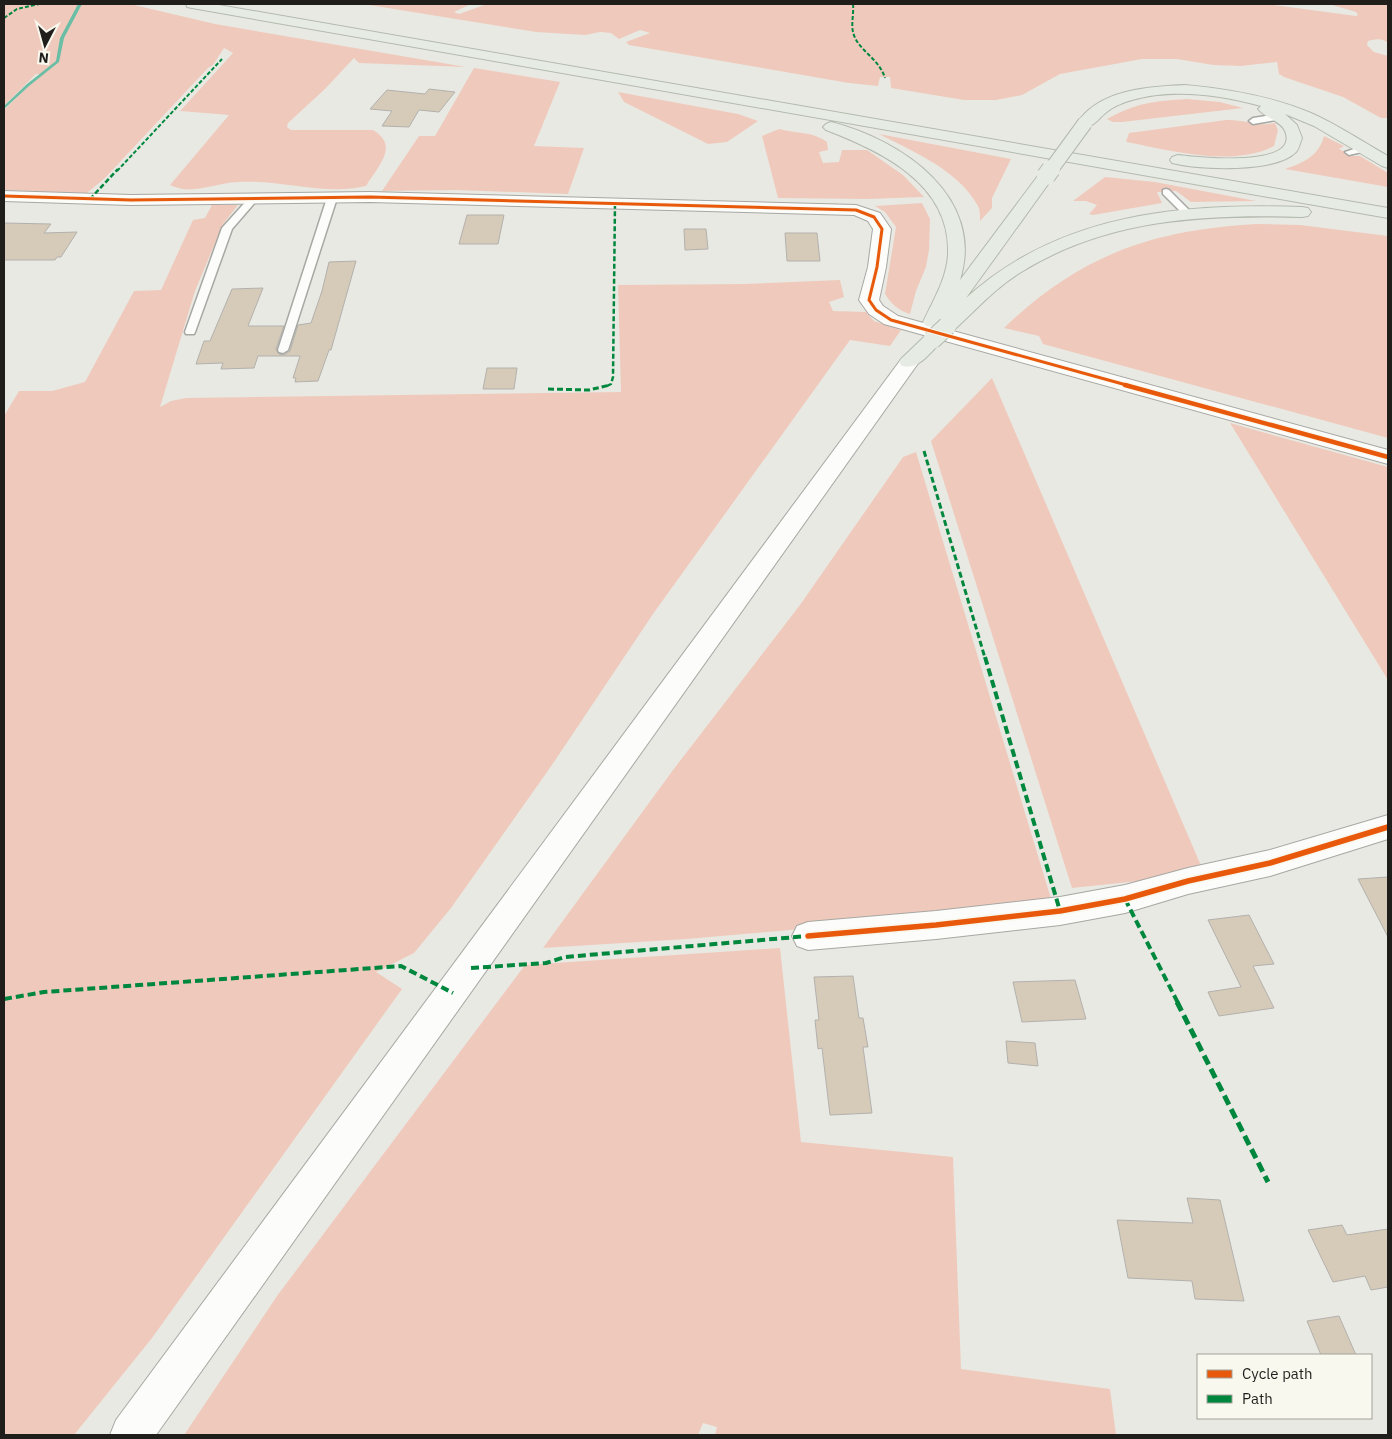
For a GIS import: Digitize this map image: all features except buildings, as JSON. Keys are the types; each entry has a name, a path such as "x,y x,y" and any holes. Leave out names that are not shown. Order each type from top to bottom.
{"highway":[{"path":"192,4 1388,213"},
{"path":"241,4 1388,201"},
{"path":"685,90 711,100 784,114 838,129 890,153 923,177 949,210 954,223 957,245 955,265 935,330"},
{"path":"909,362 935,330 1085,123 1106,105 1131,95 1171,90 1217,93 1264,102 1294,111 1356,150 1388,163"},
{"path":"1161,158 1230,164 1251,163 1286,152 1293,142 1293,132 1279,117 1251,102 1217,93"},
{"path":"1082,148 1132,152"},
{"path":"935,330 1024,262 1049,249 1085,235 1113,227 1142,220 1188,214 1283,211 1388,220"}],"street":[{"path":"4,196 115,200 477,198 856,210 874,218 882,229 870,300 876,310 891,320 1388,457"},
{"path":"131,1435 909,362"},
{"path":"808,936 936,925 1060,911 1116,901 1270,863 1388,826"}],"lane":[{"path":"1252,121 1279,117"},
{"path":"1166,192 1188,214"},
{"path":"283,350 332,198"},
{"path":"190,332 227,228 252,200"}],"shaded area":[{"path":"4,4 130,4 215,24 466,67 359,63 354,58 325,89 288,123 287,127 291,130 373,130 381,136 386,149 384,156 381,164 366,186 334,189 238,182 187,189 170,185 229,115 180,111 233,53 224,48 213,65 208,68 105,178 87,193 4,190 4,110 40,74 36,74 4,106"},
{"path":"363,4 471,4 454,12 459,14 487,4 1266,4 1356,16 1358,15 1356,12 1329,4 1388,4 1388,43 1376,39 1368,41 1367,45 1374,52 1388,56 1388,118 1381,118 1343,97 1284,77 1279,74 1277,62 1241,66 1213,65 1177,59 1142,59 1060,74 1022,95 996,100 964,100 891,88 890,77 880,77 878,86 849,83 629,45 626,42 650,33 640,30 619,39 611,33 600,32 585,35 536,32"},
{"path":"474,68 560,82 534,146 584,148 568,194 456,190 382,191 419,136 435,136"},
{"path":"618,92 738,114 758,121 727,142 708,144 624,102"},
{"path":"1187,99 1220,102 1243,108 1122,122 1113,122 1107,119 1136,106"},
{"path":"1226,120 1262,124 1275,123 1278,130 1274,146 1240,156 1220,157 1181,153 1126,142 1129,133"},
{"path":"779,129 810,134 827,142 828,150 819,152 823,163 839,162 842,150 867,150 903,175 924,197 867,199 778,198 762,136"},
{"path":"879,134 1011,159 992,198 992,208 980,221 978,206 959,182 934,163"},
{"path":"1324,136 1344,146 1339,149 1353,156 1360,156 1388,173 1388,187 1285,169 1298,164 1314,154 1322,143"},
{"path":"1105,177 1155,182 1256,201 1191,202 1176,191 1157,192 1162,203 1093,215 1089,214 1097,205 1086,201 1073,201"},
{"path":"922,203 930,219 929,250 926,267 916,291 910,314 896,307 885,294 896,227 885,212 875,206"},
{"path":"212,205 238,205 223,224 195,291 160,407 171,401 186,398 621,392 618,285 744,284 840,280 844,297 829,302 833,311 866,312 874,321 901,330 890,346 850,340 653,614 552,765 451,908 414,953 376,972 402,989 152,1338 74,1435 4,1435 4,416 19,391 52,391 85,382 134,291 161,290 193,220 205,218"},
{"path":"1256,224 1300,225 1388,236 1388,438 1043,344 1039,336 1004,328 1032,303 1061,282 1090,265 1120,251 1151,240 1183,233 1218,227"},
{"path":"992,378 1202,868 1139,881 1072,888 931,441"},
{"path":"1230,423 1388,467 1388,680"},
{"path":"916,452 1052,902 892,921 687,939 543,948 673,770 800,605 903,457"},
{"path":"780,948 801,1142 953,1157 961,1369 1110,1389 1116,1435 715,1435 717,1427 703,1423 698,1435 184,1435 277,1296 525,965"}],"waterway":[{"path":"4,108 28,85 58,61 62,38 80,4"}],"marked path":[{"path":"4,18 17,9 39,4"},
{"path":"853,4 853,32 855,38 875,58 883,70 885,78"},
{"path":"90,199 222,59"},
{"path":"548,389 589,390 611,384 613,377 615,203"},
{"path":"924,451 1060,911"},
{"path":"1125,899 1268,1182"},
{"path":"471,968 546,963 565,957 808,936"},
{"path":"4,999 44,992 401,966 453,993"}],"cycle path":[{"path":"4,196 131,200 370,197 856,210 874,217 882,229 877,267 869,300 876,310 891,320 1388,457"},
{"path":"808,936 936,925 1060,911 1125,899 1188,881 1270,863 1388,827"}]}
